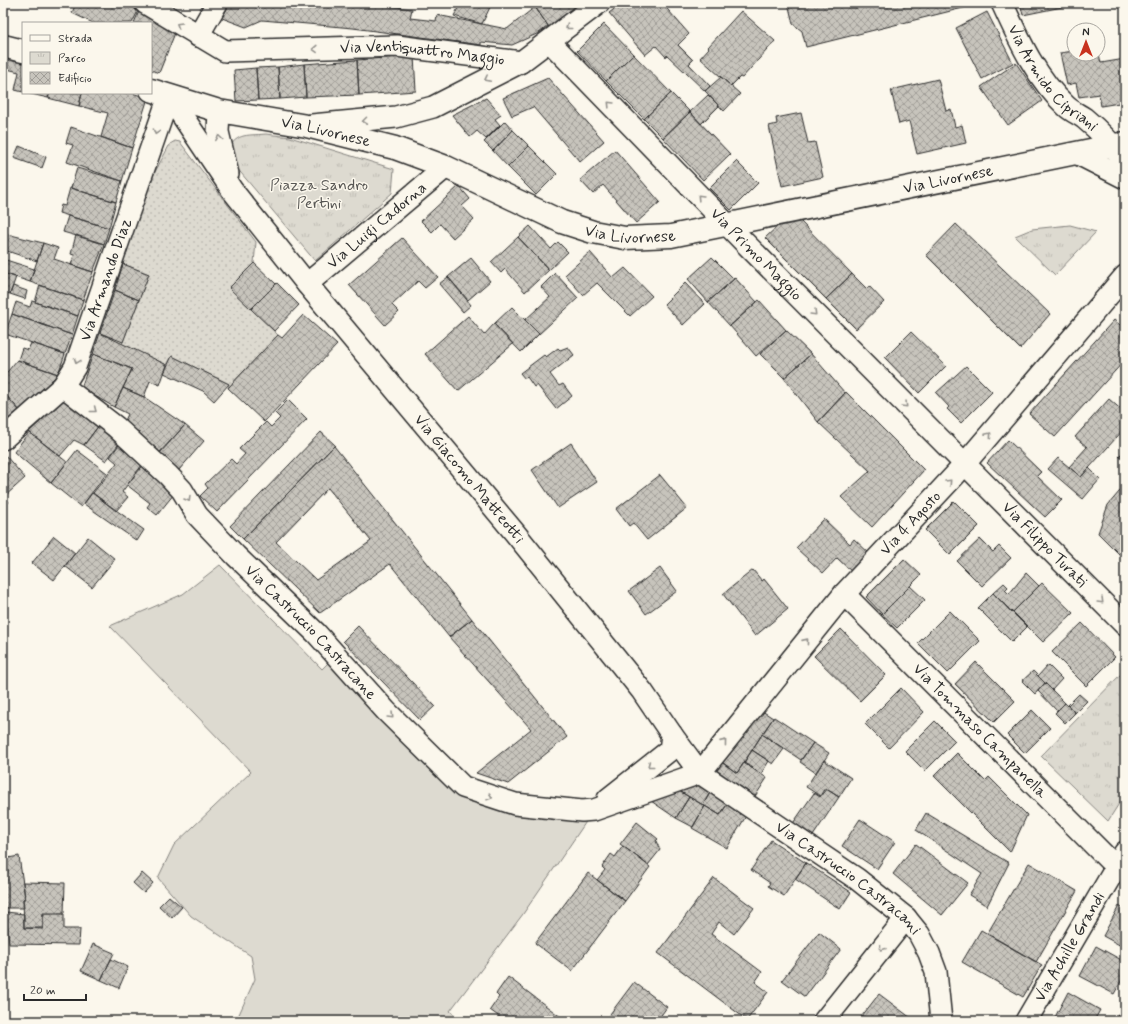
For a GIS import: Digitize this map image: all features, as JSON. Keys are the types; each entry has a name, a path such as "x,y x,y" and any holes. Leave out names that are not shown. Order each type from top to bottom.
{"main road":[{"path":"3,46 22,51"},
{"name":"Via Livornese","path":"160,93 219,111 308,126 395,148 446,167 562,222 593,232 625,238 664,236 727,225 1076,153 1121,150"}],"street":[{"path":"151,7 198,36 218,3"},
{"name":"Via Ventiquattro Maggio","path":"198,36 225,51 397,46 521,62 550,42 599,3"},
{"name":"Via Armido Cipriani","path":"1002,3 1027,56 1042,78 1066,106 1097,129 1121,150"},
{"name":"Via Primo Maggio","path":"550,42 727,225 964,465"},
{"path":"308,126 396,117 433,107 521,62"},
{"name":"Via Giacomo Matteotti","path":"160,93 232,190 307,284 515,533 642,691 672,736 700,772"},
{"name":"Via Armando Diaz","path":"3,439 63,386 75,367 160,93"},
{"name":"Via Giacomo Matteotti","path":"219,111 218,132 232,190"},
{"path":"1076,153 1125,178"},
{"name":"Via Luigi Cadorna","path":"307,284 446,167"},
{"name":"Via 4 Agosto","path":"700,772 844,594 964,465 1125,276"},
{"name":"Via Castruccio Castracane","path":"63,386 116,427 168,475 182,490 197,515 236,556 316,633 386,710 463,787 515,804 582,811 594,810 700,772"},
{"name":"Via Filippo Turati","path":"964,465 1125,625"},
{"name":"Via Tommaso Campanella","path":"844,594 1121,859"},
{"path":"594,810 670,750 672,736"},
{"name":"Via Castruccio Castracani","path":"700,772 857,880 906,918 919,934 929,953 933,966 941,1021"},
{"name":"Via Achille Grandi","path":"1026,1021 1121,859"},
{"path":"824,1021 906,918"}],"green space":[{"name":"Piazza Sandro Pertini","path":"266,134 290,137 394,169 392,193 315,261 225,154 233,142 242,136"},
{"path":"175,141 180,142 256,242 254,263 230,288 278,335 228,388 229,384 172,356 167,365 122,344 149,274 123,264 141,198 170,144"},
{"path":"1070,225 1096,232 1055,275 1015,236 1032,229"},
{"path":"220,565 322,669 336,655 463,787 594,810 523,914 450,1011 462,1021 236,1021 255,979 251,956 191,916 158,878 174,845 251,772 110,626 183,594"},
{"path":"1125,670 1125,794 1108,821 1041,756"}],"building":[{"path":"76,3 135,3 140,7 132,22 91,22 72,13"},
{"path":"230,3 388,3 388,6 412,9 410,18 436,21 437,15 507,29 535,7 548,26 539,33 512,45 481,42 481,45 353,28 262,20 246,27 222,18"},
{"path":"449,3 492,3 482,24 454,16 458,8"},
{"path":"540,3 582,3 549,27 535,7"},
{"path":"622,3 662,3 689,34 678,45 693,60 689,64 710,86 705,91 667,55 666,57 656,46 645,55 609,13"},
{"path":"803,3 983,3 806,47 802,31 793,24 789,7"},
{"path":"1020,3 1062,3 1062,7 1023,15"},
{"path":"140,9 175,33 159,73 152,70 152,22 134,22"},
{"path":"741,11 775,41 742,78 740,77 731,86 700,58 709,48 708,47"},
{"path":"987,12 1013,63 982,79 956,28"},
{"path":"604,24 633,54 606,81 577,51"},
{"path":"1066,52 1066,62 1101,63 1125,59 1125,102 1101,106 1099,94 1079,97 1076,83 1067,85 1060,53"},
{"path":"633,54 671,93 644,119 606,81"},
{"path":"414,56 416,91 359,95 357,60"},
{"path":"3,57 22,62 22,92 15,90 19,72 3,68"},
{"path":"357,60 359,95 306,97 304,64"},
{"path":"1016,63 1042,101 1008,125 981,87"},
{"path":"304,64 306,97 280,99 278,67"},
{"path":"278,67 280,99 258,100 256,68"},
{"path":"256,68 258,100 236,101 234,70"},
{"path":"721,77 740,94 724,111 705,91"},
{"path":"548,78 604,141 580,162 533,107 512,116 503,98"},
{"path":"938,79 946,111 951,109 955,127 962,125 966,143 917,154 909,121 899,124 891,90"},
{"path":"671,93 690,112 663,138 644,119"},
{"path":"31,94 50,94 48,98"},
{"path":"50,94 82,94 79,106 48,98"},
{"path":"82,94 135,94 148,98 132,148 101,137 108,113 79,106"},
{"path":"708,95 719,106 701,124 690,112"},
{"path":"486,98 501,115 495,119 500,125 486,139 477,131 470,137 452,115"},
{"path":"690,112 730,154 703,180 663,138"},
{"path":"801,113 808,143 815,142 823,177 782,186 769,126 777,124 776,118"},
{"path":"505,121 513,130 493,151 484,142"},
{"path":"71,127 132,148 122,181 67,162 73,145 66,143"},
{"path":"513,130 529,146 508,167 493,151"},
{"path":"19,146 46,157 42,168 14,158"},
{"path":"529,146 557,174 536,195 508,167"},
{"path":"615,150 660,202 636,223 603,185 593,194 580,180"},
{"path":"736,161 758,183 731,210 709,188"},
{"path":"77,168 122,181 116,202 71,188"},
{"path":"459,186 470,199 462,206 474,219 453,238 440,224 432,232 421,221"},
{"path":"70,188 116,202 109,228 59,213 61,205 65,206"},
{"path":"68,216 109,228 104,244 63,232"},
{"path":"799,220 852,274 826,299 765,238 780,224"},
{"path":"956,224 1050,314 1020,349 926,255"},
{"path":"530,226 551,249 558,242 568,252 549,270 518,237"},
{"path":"3,233 7,234 4,250 3,249"},
{"path":"7,234 43,243 37,261 4,250"},
{"path":"76,235 104,244 93,272 71,265 74,255 71,254"},
{"path":"518,237 549,270 525,292 505,269 501,273 491,262"},
{"path":"402,238 438,277 425,288 418,281 392,305 399,312 385,325 349,285"},
{"path":"43,243 58,248 54,259 93,272 83,300 30,282"},
{"path":"590,252 613,278 625,268 652,296 630,316 597,283 583,295 565,275"},
{"path":"712,257 734,279 708,302 688,279"},
{"path":"471,258 490,281 468,300 448,277"},
{"path":"3,259 34,269 30,282 3,273"},
{"path":"254,263 276,284 251,309 229,288"},
{"path":"123,264 149,274 139,300 115,290"},
{"path":"3,273 16,277 10,294 3,292"},
{"path":"555,273 578,298 539,334 525,320 550,297 541,287"},
{"path":"852,274 867,289 869,286 884,302 856,329 826,299"},
{"path":"448,277 471,305 463,312 439,284"},
{"path":"735,278 757,302 730,326 708,302"},
{"path":"277,283 299,305 274,331 251,309"},
{"path":"685,283 705,304 683,325 664,304"},
{"path":"40,285 83,300 78,316 35,302"},
{"path":"13,286 27,291 25,299 10,294"},
{"path":"115,290 139,300 123,342 100,333"},
{"path":"759,300 786,330 756,356 730,326"},
{"path":"32,301 78,316 72,335 12,314 16,302 30,307"},
{"path":"512,307 539,334 521,352 494,324"},
{"path":"12,314 72,335 65,354 5,334"},
{"path":"303,315 337,345 264,422 228,388 278,335 282,338"},
{"path":"468,316 484,335 494,324 513,344 458,391 425,354"},
{"path":"1114,320 1125,329 1125,360 1055,437 1029,414"},
{"path":"786,330 811,354 784,378 760,354"},
{"path":"911,332 946,366 919,393 885,358"},
{"path":"100,333 167,365 160,385 150,381 144,397 123,388 132,369 93,354"},
{"path":"31,343 65,354 58,374 18,360 22,348 28,350"},
{"path":"568,347 574,355 550,374 559,386 563,384 572,396 556,409 537,385 534,387 527,377 525,379 520,373 544,355 546,357 558,348 560,350"},
{"path":"93,354 132,369 114,407 81,388"},
{"path":"811,354 845,393 818,422 784,378"},
{"path":"172,356 229,384 214,401 203,391 164,373"},
{"path":"17,360 58,374 21,412 3,392 3,377"},
{"path":"966,366 992,392 961,423 947,409 949,407 936,393"},
{"path":"123,388 144,397 185,425 160,452 125,422 123,425 128,414 114,407"},
{"path":"3,392 21,412 8,422 3,416"},
{"path":"846,392 924,470 872,527 841,497 870,471 818,422"},
{"path":"64,399 100,424 84,445 74,440 60,456 29,432"},
{"path":"1109,399 1125,413 1125,428 1081,477 1069,467 1087,447 1075,437"},
{"path":"288,400 307,419 217,512 200,496 208,488 205,484 231,459 236,464 245,454 239,449 266,422 271,427 280,418 275,413"},
{"path":"99,425 121,441 106,461 84,445"},
{"path":"185,425 204,441 179,470 160,453"},
{"path":"29,432 67,462 51,483 14,452"},
{"path":"321,432 335,445 243,539 230,526"},
{"path":"1008,440 1041,472 1037,476 1062,500 1045,517 987,463"},
{"path":"121,442 142,465 122,492 128,497 116,511 93,493 117,463 110,457"},
{"path":"571,443 597,482 558,508 532,470"},
{"path":"334,446 472,619 449,637 390,564 320,613 243,539","holes":["328,488 371,541 316,580 276,542"]},
{"path":"77,450 107,473 81,507 51,483"},
{"path":"1125,450 1125,461 1119,456"},
{"path":"5,455 25,478 4,497 9,502 3,507 3,457"},
{"path":"1058,458 1081,477 1089,468 1100,479 1083,499 1048,469"},
{"path":"145,463 174,494 157,515 147,507 150,503 127,485"},
{"path":"660,475 687,508 647,540 633,523 629,526 616,509"},
{"path":"1125,485 1125,560 1098,533 1108,505"},
{"path":"92,493 144,530 137,541 84,504"},
{"path":"954,501 979,526 950,555 925,530"},
{"path":"824,519 850,544 854,539 870,554 853,573 837,558 823,573 796,548"},
{"path":"54,536 75,553 54,580 32,563"},
{"path":"88,537 115,559 92,587 65,566"},
{"path":"980,539 993,552 999,546 1011,558 982,586 957,561"},
{"path":"904,559 921,575 882,614 866,597"},
{"path":"660,568 677,591 646,614 629,591"},
{"path":"753,570 762,581 764,579 788,609 755,636 723,594"},
{"path":"1026,573 1039,586 1012,613 993,593 1004,583 1008,587 1005,590 1009,594"},
{"path":"1042,583 1073,613 1043,642 1013,612"},
{"path":"910,586 925,600 897,628 882,614"},
{"path":"993,593 1027,627 1012,642 978,608"},
{"path":"950,611 980,641 948,673 918,643"},
{"path":"472,619 567,737 508,784 476,773 531,729 449,637"},
{"path":"1082,623 1115,657 1086,686 1052,652"},
{"path":"358,626 435,706 420,720 343,641"},
{"path":"841,629 886,675 860,701 814,656"},
{"path":"976,662 1015,701 994,722 955,684"},
{"path":"1048,665 1062,679 1052,690 1038,676"},
{"path":"1033,671 1045,683 1035,694 1022,681"},
{"path":"1045,683 1065,703 1057,711 1038,691"},
{"path":"901,688 924,712 889,748 865,724"},
{"path":"1079,694 1087,701 1075,713 1068,705"},
{"path":"1065,703 1075,713 1065,723 1055,713"},
{"path":"759,709 773,718 737,773 719,760"},
{"path":"1032,710 1050,728 1025,753 1007,735"},
{"path":"774,717 813,743 801,760 762,734"},
{"path":"935,721 955,741 925,771 905,751"},
{"path":"762,734 784,749 773,764 752,750"},
{"path":"813,743 829,753 816,773 800,762"},
{"path":"752,750 769,761 761,774 744,763"},
{"path":"957,753 985,781 989,777 1027,815 1010,852 934,776"},
{"path":"717,759 737,773 744,763 767,778 752,801 709,772"},
{"path":"824,760 851,778 839,797 825,788 820,796 806,787"},
{"path":"699,782 712,789 703,805 676,789"},
{"path":"676,789 689,797 676,818 648,799"},
{"path":"712,789 730,800 720,815 703,805"},
{"path":"826,789 839,797 809,842 789,829 814,793 820,797"},
{"path":"689,797 705,806 693,827 676,818"},
{"path":"730,800 749,811 727,848 692,828 705,806 720,815"},
{"path":"926,813 1009,863 987,906 969,895 982,874 916,830"},
{"path":"860,819 895,842 877,869 842,846"},
{"path":"637,822 658,839 656,841 660,850 648,865 620,844"},
{"path":"771,840 806,863 784,896 768,886 770,883 751,870"},
{"path":"916,844 968,883 942,915 893,874"},
{"path":"623,846 650,867 625,901 597,880 605,870 602,867 611,854 615,857"},
{"path":"19,856 25,898 23,899 24,908 5,908 3,898 3,859"},
{"path":"806,863 851,892 840,909 795,879"},
{"path":"1029,863 1077,891 1036,962 987,934"},
{"path":"142,873 153,883 144,893 133,883"},
{"path":"588,873 625,901 572,971 535,943"},
{"path":"714,878 754,908 734,934 719,922 711,934 762,972 755,982 768,992 747,1020 658,953"},
{"path":"23,882 65,883 64,913 43,913 43,928 24,928 23,899 25,899"},
{"path":"169,896 182,907 172,918 159,906"},
{"path":"1119,906 1125,910 1125,948 1103,936"},
{"path":"6,912 24,914 24,928 43,929 43,914 64,914 64,929 80,929 79,945 9,944"},
{"path":"981,930 1042,965 1023,997 962,962"},
{"path":"819,932 841,949 805,997 782,980"},
{"path":"93,944 114,953 101,980 81,971"},
{"path":"1096,946 1125,962 1125,974 1114,994 1080,976"},
{"path":"111,959 128,967 119,988 101,980"},
{"path":"508,977 562,1018 560,1021 505,1021 490,1010 499,997 496,994"},
{"path":"634,982 667,1007 657,1021 611,1021 607,1018"},
{"path":"1068,992 1100,1010 1094,1021 1053,1021"},
{"path":"879,994 915,1021 858,1021"},
{"path":"1119,1013 1125,1016 1125,1021 1115,1021"}]}
